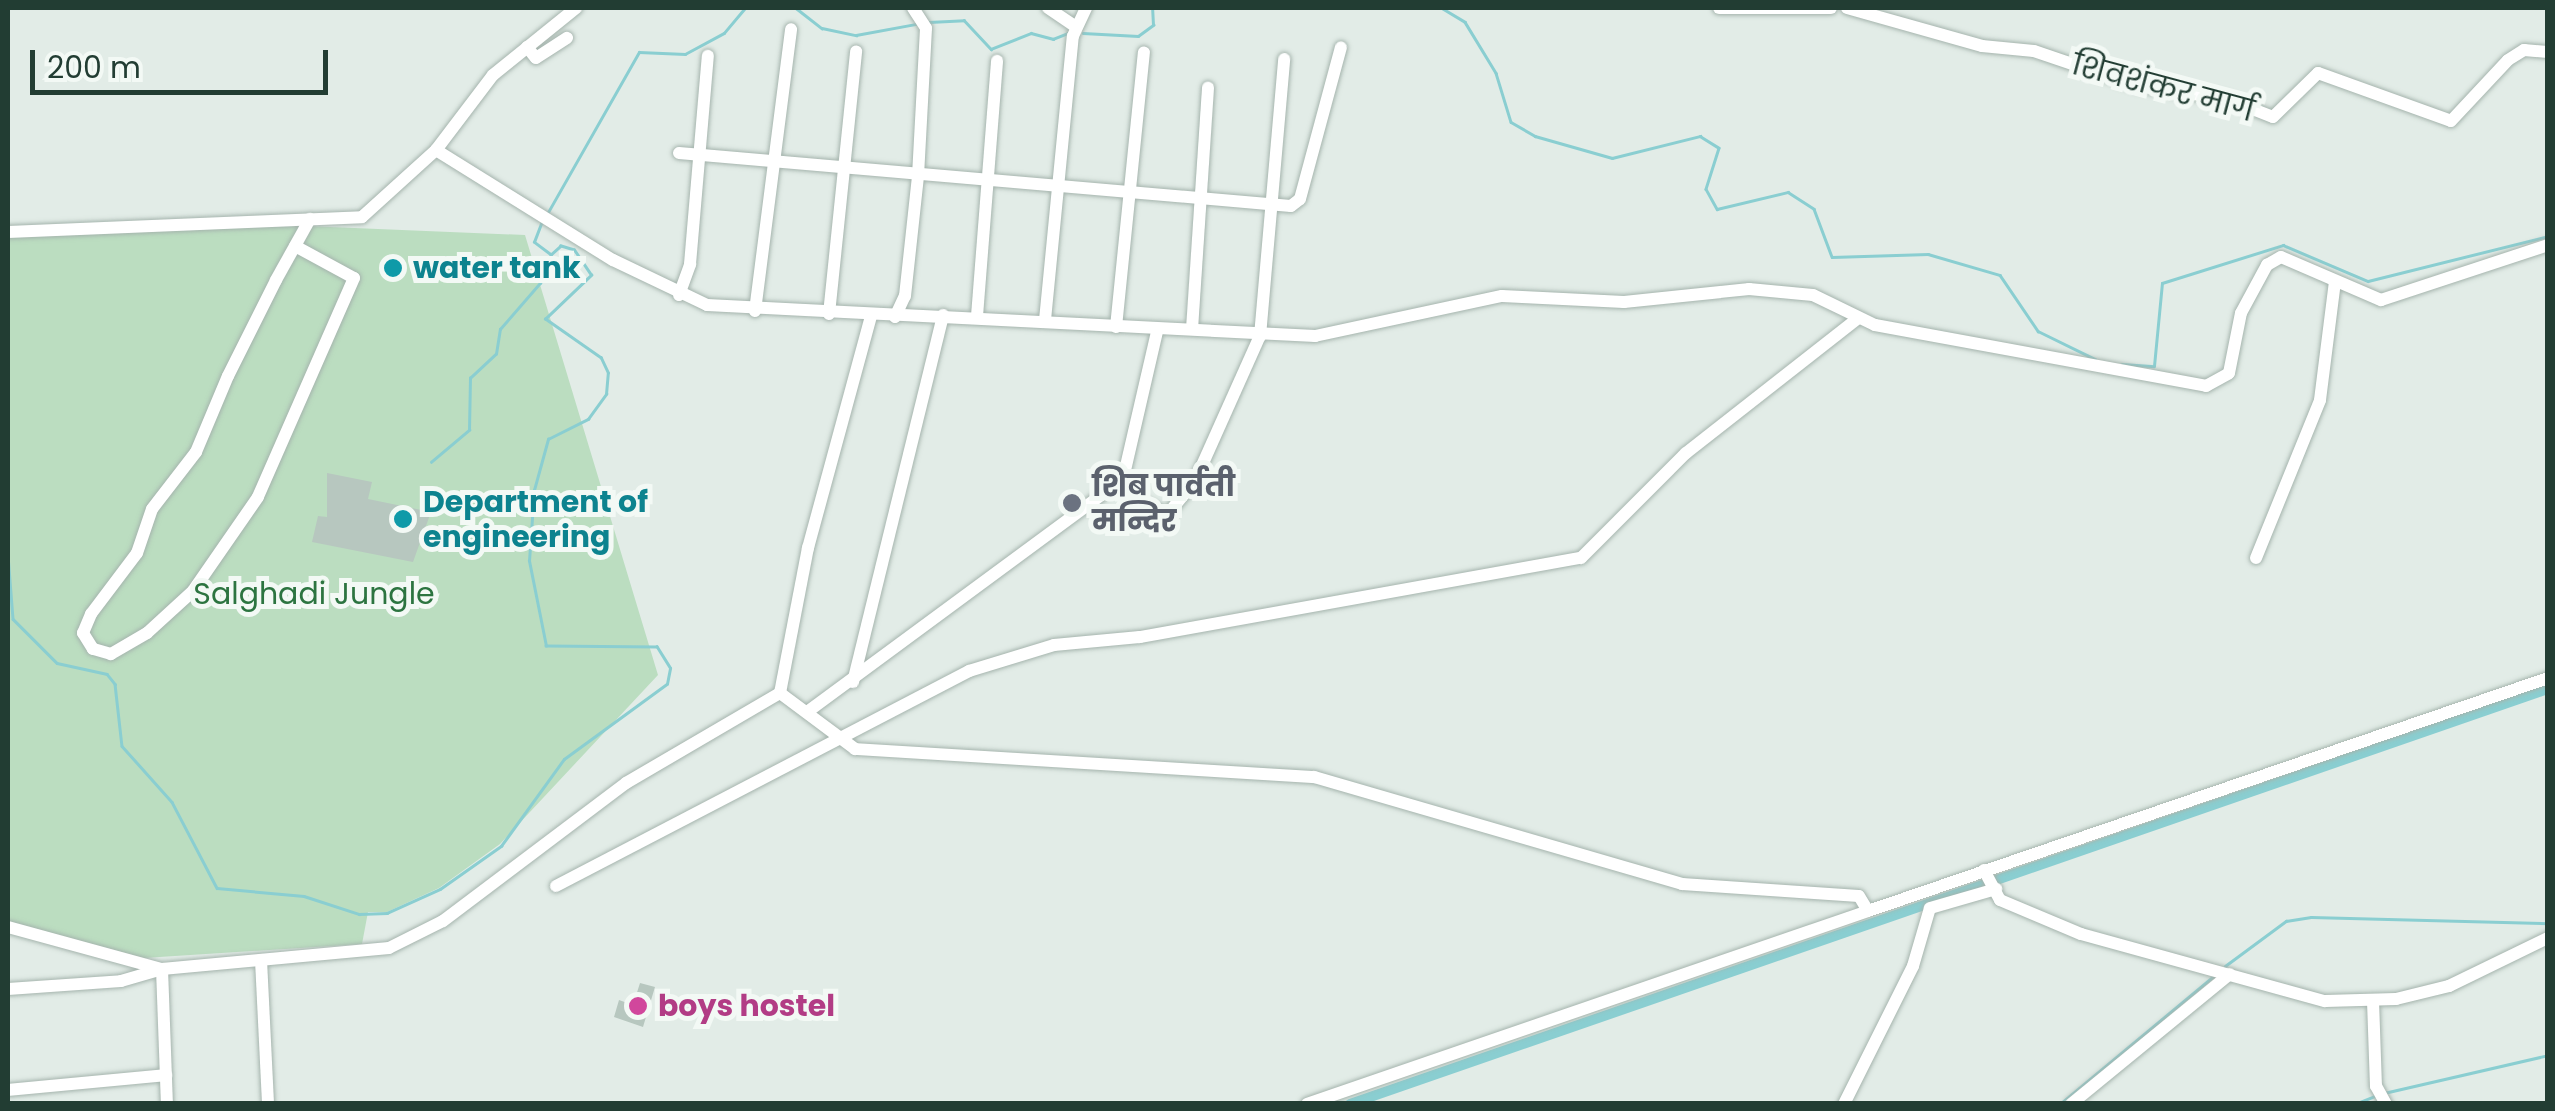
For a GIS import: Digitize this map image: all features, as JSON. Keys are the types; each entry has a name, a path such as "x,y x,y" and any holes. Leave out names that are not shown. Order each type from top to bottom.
{"street":[{"path":"8,232 362,217 436,150 493,75 576,8"},
{"path":"1048,8 1074,31"},
{"path":"1045,320 1074,31 1086,8"},
{"path":"1719,8 1831,8"},
{"name":"शिवशंकर मार्ग","path":"1847,8 1982,46 2034,52 2134,85 2226,99 2272,118 2318,73 2450,121 2508,60 2524,50 2548,52"},
{"path":"895,317 905,296 918,176 921,17"},
{"path":"755,311 791,30"},
{"path":"527,47 536,58 567,38"},
{"path":"679,153 774,167 1202,195 1274,205 1300,199 1340,47"},
{"path":"828,314 856,51"},
{"path":"1116,326 1144,52"},
{"path":"679,295 688,276 702,158 708,56"},
{"path":"1113,486 1167,515 1194,481 1260,336 1284,59"},
{"path":"978,316 997,61"},
{"path":"1192,328 1208,88"},
{"path":"436,150 679,295 755,311 978,316 1157,332 1192,328 1260,336 1315,336 1502,296 1624,302 1749,289 1813,295 1858,318 2154,382 2206,386 2229,372 2241,313 2266,266 2281,257 2380,300 2548,245"},
{"path":"295,246 354,278 258,497 182,602 112,654 93,649 83,633 91,614 205,435 295,246 310,219"},
{"path":"2256,558 2320,400 2335,282"},
{"path":"8,990 121,982 162,970 390,948 443,921 626,784 780,693 808,548 871,316"},
{"path":"854,682 943,316"},
{"path":"556,886 968,671 1054,645 1140,637 1581,558 1686,453 1858,318"},
{"path":"807,712 854,682 1122,479 1157,332"},
{"path":"1844,1104 1913,966 1930,908 1990,880 2548,678"},
{"path":"780,693 838,741 855,749 1314,777 1682,884 1859,896 1868,911"},
{"path":"1307,1104 1868,911 1990,880"},
{"path":"1990,880 2000,900 2082,934 2326,1001 2372,1001 2476,977 2548,938"},
{"path":"8,927 162,970"},
{"path":"261,960 268,1104"},
{"path":"162,970 167,1104"},
{"path":"2071,1104 2222,972"},
{"path":"2372,1001 2382,1096"},
{"path":"8,1090 166,1074"}],"green space":[{"name":"Salghadi Jungle","path":"306,226 525,235 658,675 500,844 439,888 387,912 368,912 362,944 144,958 8,922 8,232"}],"building":[{"name":"Department of engineering","path":"327,473 372,482 368,499 431,512 413,562 312,542 318,516 327,517"},
{"name":"boys hostel","path":"640,983 655,987 643,1027 614,1017 619,1000 633,1005"}],"waterway":[{"path":"547,214 639,52 685,54 724,33 745,8"},
{"path":"796,8 822,28 856,35 916,24"},
{"path":"1083,33 1138,36 1153,25 1152,8"},
{"path":"1442,8 1465,22 1496,73 1511,122 1535,136 1612,158 1700,136 1719,148 1706,189 1717,209 1788,192 1814,209 1832,257 1928,254 2000,275 2038,331 2095,359"},
{"path":"929,22 964,20 991,49 1031,33 1053,39 1070,32"},
{"path":"8,555 13,619 57,663 107,674 115,684 122,746 172,802 217,888 304,896 359,914 387,913 440,889 501,846 564,759 667,684 670,668 657,647 546,646 529,561 534,490 548,439 588,419 606,394 608,373 601,358 545,319 591,275 574,250 561,246 551,255 534,242 542,221"},
{"path":"2122,364 2154,366 2162,283 2283,245 2368,281 2548,236"},
{"path":"431,462 469,430 470,378 496,354 500,329 540,283 550,257"},
{"path":"1350,1104 2548,689"},
{"path":"2225,966 2286,921 2311,917 2548,923"},
{"path":"2060,1104 2215,975"},
{"path":"2384,1093 2548,1055"},
{"path":"2355,1104 2377,1095"}],"place":[{"name":"water tank","path":"393,268"},
{"name":"शिब पार्वती मन्दिर","path":"1072,503"},
{"name":"Department of engineering","path":"403,519"},
{"name":"boys hostel","path":"638,1006"}]}
